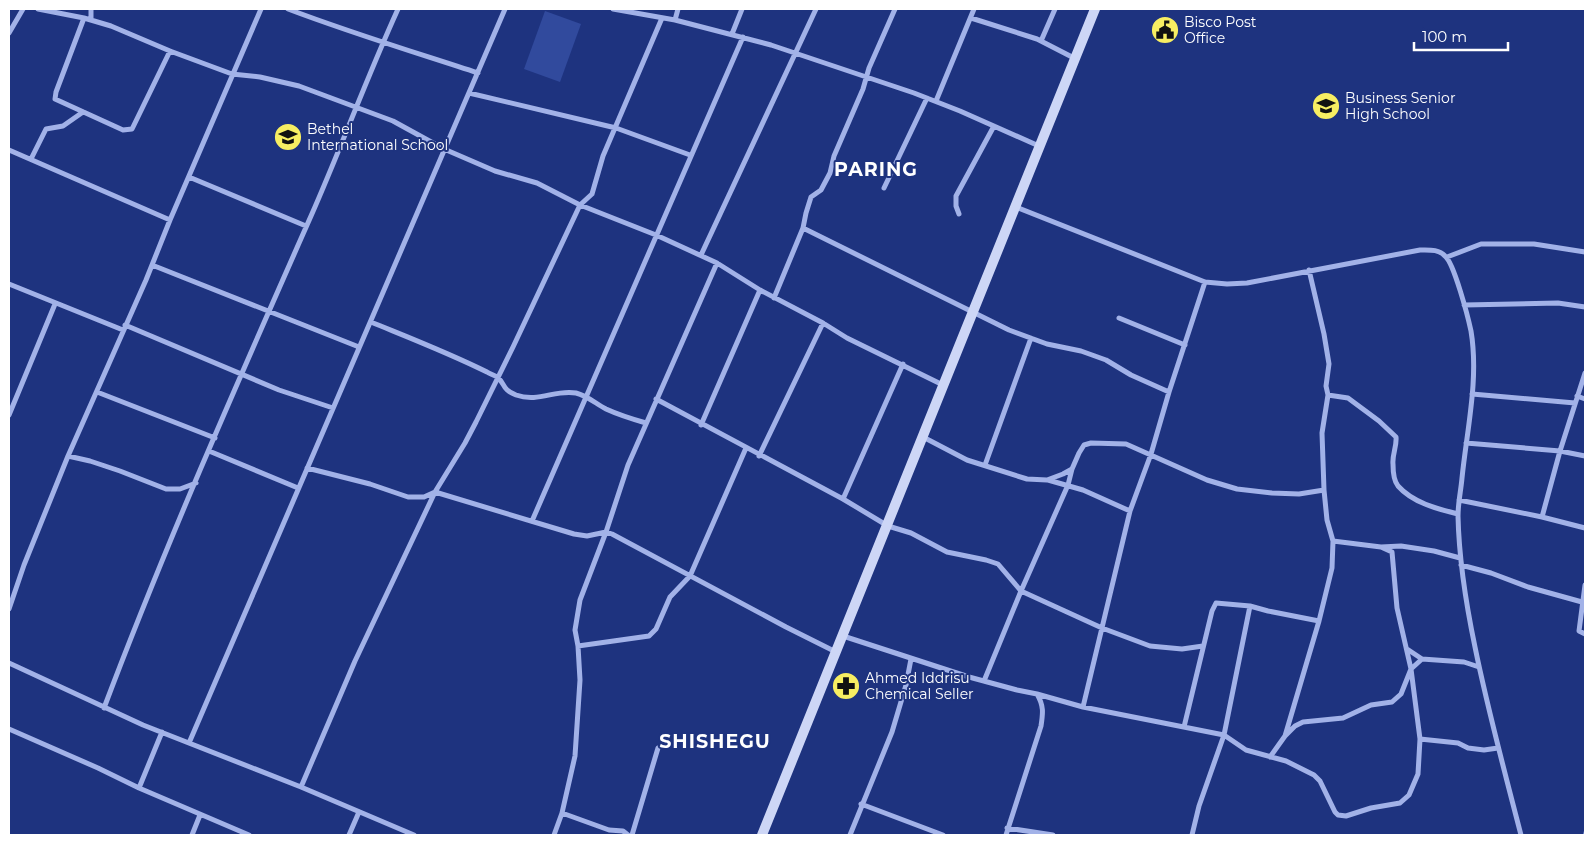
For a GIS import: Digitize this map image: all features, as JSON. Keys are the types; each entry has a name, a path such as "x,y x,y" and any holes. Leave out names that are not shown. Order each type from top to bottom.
{"main road":[{"path":"762,835 1095,9"}],"street":[{"path":"9,33 23,9"},
{"path":"38,9 91,20 119,29 170,51 232,74 260,77 296,86 393,121 444,149 495,171 537,183 580,204 656,234 717,262 760,290 823,323 847,338 943,385"},
{"path":"91,9 91,20"},
{"path":"9,609 24,565 68,456 261,9"},
{"path":"288,9 361,36 478,73"},
{"path":"104,708 142,608 398,9"},
{"path":"189,743 505,9"},
{"path":"614,9 675,20 732,34 796,54 936,101 1039,146"},
{"path":"675,20 678,9"},
{"path":"732,34 742,9"},
{"path":"701,255 816,9"},
{"path":"774,298 803,228 811,197 822,190 830,173 834,156 895,9"},
{"path":"936,101 974,9"},
{"path":"1041,40 1055,9"},
{"path":"84,18 55,95 57,101 123,130 132,129 170,51"},
{"path":"301,787 355,661 435,492 465,443 498,378 580,204 592,194 603,156 662,18"},
{"path":"971,18 1041,40 1074,58"},
{"path":"532,521 743,37"},
{"path":"469,93 616,128 690,155"},
{"path":"884,188 927,98"},
{"path":"31,160 46,129 63,126 83,112"},
{"path":"959,214 956,206 956,196 994,126"},
{"path":"9,150 170,220"},
{"path":"190,177 306,226"},
{"path":"1016,206 1205,282 1247,283 1420,250 1436,251 1447,257 1454,273 1470,328 1474,365 1458,514 1460,558 1479,667 1521,835"},
{"path":"803,228 972,312 1047,344 1081,351 1106,360 1131,375 1169,392"},
{"path":"1447,257 1481,244 1534,244 1585,252"},
{"path":"554,835 562,813 575,756 580,680 575,630 580,600 606,532 628,465 717,262"},
{"path":"152,265 359,347"},
{"path":"1285,736 1319,621 1332,568 1333,541 1327,520 1322,433 1328,395 1326,386 1328,351 1309,270"},
{"path":"1083,707 1130,511 1151,454 1205,282"},
{"path":"9,284 279,390 333,408"},
{"path":"701,424 760,290"},
{"path":"1464,305 1558,303 1585,307"},
{"path":"9,415 56,304"},
{"path":"1119,318 1185,345"},
{"path":"371,322 470,364 498,378 504,390 528,398 542,398 564,392 586,396 604,408 646,423"},
{"path":"759,456 823,323"},
{"path":"985,465 1031,338"},
{"path":"842,499 903,364"},
{"path":"1542,516 1585,373"},
{"path":"96,392 215,438"},
{"path":"1472,394 1575,403"},
{"path":"1328,395 1348,398 1379,421 1396,437 1392,461 1397,485 1426,504 1458,514"},
{"path":"1577,396 1585,399"},
{"path":"656,400 842,499 888,526 911,533 948,552 998,564 1021,591 1102,628 1150,646 1182,648 1203,646"},
{"path":"923,437 967,460 1028,479 1047,480 1083,490 1130,511"},
{"path":"984,681 1021,591 1068,486 1078,453 1084,445 1091,443 1126,444 1207,480 1237,489 1299,494 1324,490"},
{"path":"1466,443 1560,451 1585,456"},
{"path":"578,646 649,636 656,629 670,597 690,576 746,448"},
{"path":"209,451 298,488"},
{"path":"68,456 120,471 166,489 180,489 196,483"},
{"path":"307,468 370,484 408,497 424,496 435,492 574,534 586,536 606,532 643,549 690,576 836,652"},
{"path":"1047,480 1072,469"},
{"path":"1460,500 1542,516 1585,528"},
{"path":"1333,541 1381,547 1401,546 1434,551 1460,558"},
{"path":"1392,552 1401,546"},
{"path":"1381,547 1392,552"},
{"path":"843,636 911,659 1017,690 1083,707 1224,735 1246,750 1286,761 1314,775 1320,781 1335,812 1338,815 1346,816 1371,808 1400,803 1412,789 1420,764 1420,739 1411,670 1397,608 1392,552"},
{"path":"1461,565 1582,602"},
{"path":"1585,585 1579,631 1585,634"},
{"path":"1184,727 1212,611 1216,603 1250,606 1319,621"},
{"path":"1192,835 1199,806 1224,735 1250,606"},
{"path":"1407,649 1422,659 1458,661 1479,667"},
{"path":"850,835 861,804 892,732 906,686 911,659"},
{"path":"1270,757 1285,736 1295,726 1303,722 1338,719 1350,716 1371,705 1392,702 1401,694 1411,670 1422,659"},
{"path":"9,663 104,708 301,787 414,835"},
{"path":"1006,835 1043,713 1043,704 1037,694"},
{"path":"9,729 200,815 249,835"},
{"path":"139,788 162,732"},
{"path":"1420,739 1451,742 1468,748 1484,750 1498,748"},
{"path":"562,813 608,830 623,831 630,835 658,748"},
{"path":"861,804 944,835"},
{"path":"349,835 359,812"},
{"path":"192,835 200,815"},
{"path":"1008,828 1052,835"}],"shaded area":[{"path":"545,11 581,24 560,82 524,69"}],"waterway":[{"path":"1584,835 1585,831"}],"place":[{"name":"Bisco Post Office","path":"1165,30"},
{"name":"Business Senior High School","path":"1326,106"},
{"name":"Bethel International School","path":"288,137"},
{"name":"Ahmed Iddrisu Chemical Seller","path":"846,686"}],"district":[{"name":"PARING","path":"876,169"},
{"name":"SHISHEGU","path":"715,741"}]}
